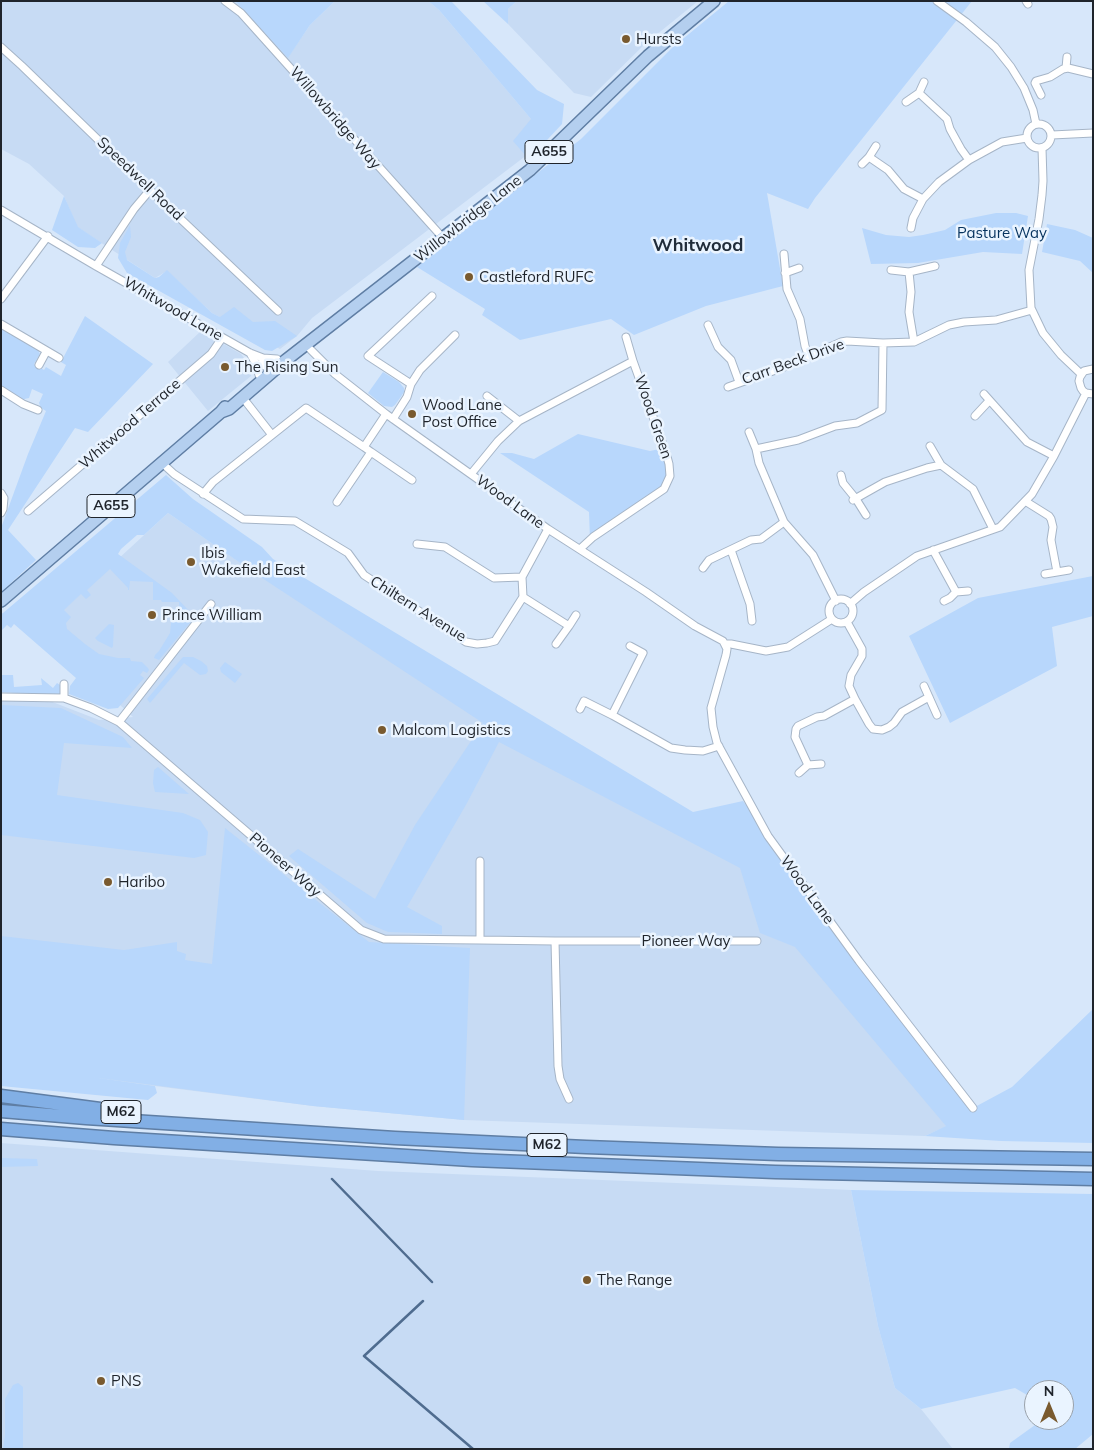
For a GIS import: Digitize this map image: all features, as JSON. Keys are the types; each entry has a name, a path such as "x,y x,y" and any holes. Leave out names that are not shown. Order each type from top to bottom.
{"highway":[{"name":"M62","path":"1,1096 240,1128"},
{"name":"M62","path":"1,1111 395,1138 768,1154 1093,1159"},
{"name":"M62","path":"1,1129 372,1155 572,1165 775,1172 1093,1179"},
{"name":"M62","path":"1,1134 114,1138"}],"main road":[{"name":"Willowbridge Lane","path":"305,345 530,170 648,56 714,1"},
{"name":"A655","path":"1,600 221,412 229,402 259,375 305,345"},
{"name":"A655","path":"221,412 229,409 243,398 275,364"}],"street":[{"name":"Willowbridge Way","path":"225,1 241,13 443,238"},
{"path":"937,1 966,22 995,47 1011,67 1024,88 1033,110 1036,124"},
{"name":"Speedwell Road","path":"1,48 35,78 278,311"},
{"path":"1066,68 1067,57"},
{"path":"1041,95 1035,83 1036,81 1050,77 1063,69 1093,74"},
{"path":"906,102 919,93 924,82"},
{"path":"919,93 947,119 950,130 969,160"},
{"path":"1036,124 1047,126 1052,135 1049,143 1042,148 1033,147 1027,138 1029,129 1036,124"},
{"path":"1052,135 1093,133"},
{"path":"912,228 913,218 923,199 939,182 969,160 1002,142 1027,138"},
{"path":"862,164 876,146"},
{"path":"1042,148 1042,195 1028,270 1032,310 1043,333 1061,355 1081,374"},
{"path":"869,157 888,170 904,189 923,199"},
{"path":"96,266 134,209 150,190"},
{"name":"Whitwood Lane","path":"1,210 222,338 275,364"},
{"path":"1,299 48,236"},
{"path":"784,254 784,273 787,289 800,319 809,357"},
{"path":"891,270 909,272 935,266"},
{"path":"784,273 799,268"},
{"path":"909,272 911,292 909,312 914,342"},
{"path":"411,384 368,356 432,296"},
{"name":"Carr Beck Drive","path":"728,386 787,366 847,341 914,342 949,324 996,320 1032,310"},
{"path":"1,324 58,358"},
{"path":"708,325 718,347 731,360 739,382"},
{"path":"364,447 407,397 411,384 420,370 455,335"},
{"name":"Wood Green","path":"580,549 593,537 664,489 670,476 666,453 626,337"},
{"name":"Whitwood Terrace","path":"29,507 211,354 222,338"},
{"path":"756,449 798,440 834,426 857,423 882,410 883,343"},
{"name":"Wood Lane","path":"305,345 335,374 389,416 548,529 695,626 723,641 727,649 726,655 711,708 712,727 718,746 768,836 859,961 973,1108"},
{"path":"39,365 46,352"},
{"path":"250,352 256,363 259,375"},
{"name":"Wood Green","path":"471,474 498,441 519,421 633,361"},
{"path":"256,363 275,364"},
{"path":"850,604 917,556 1000,527 1032,494 1090,393 1081,388 1079,384 1081,374 1093,369"},
{"path":"1,390 23,404 38,410"},
{"path":"984,394 1027,442 1054,456"},
{"path":"487,396 519,421"},
{"path":"243,398 272,435"},
{"path":"975,416 989,401"},
{"path":"203,494 213,482 306,408 412,480"},
{"path":"750,432 759,462 784,522 813,555 836,600"},
{"path":"930,446 941,465 973,489 993,529"},
{"path":"337,502 371,452"},
{"name":"Chiltern Avenue","path":"162,463 174,474 243,520 295,521 348,553 364,575 466,642 477,644 495,641 523,597"},
{"path":"854,500 885,482 941,465"},
{"path":"841,475 843,483 866,515"},
{"path":"1,493 4,498 4,509 1,513"},
{"path":"1025,501 1049,516 1051,520 1053,526 1051,540 1057,572"},
{"path":"702,568 709,560 751,540 761,539 784,522"},
{"path":"548,529 522,577 523,597 569,626"},
{"path":"417,544 446,547 494,578 522,577"},
{"path":"731,550 750,604 752,621"},
{"path":"933,550 956,592"},
{"path":"1045,574 1069,570"},
{"path":"944,601 956,592 968,591"},
{"path":"836,600 843,600 850,604 853,612 847,622 839,623 832,619 829,609 836,600"},
{"path":"119,722 211,604"},
{"path":"556,644 576,615"},
{"name":"Wood Lane","path":"725,644 766,651 788,647 832,619"},
{"path":"847,622 862,649 862,656 849,682 851,692 873,729 882,730 889,727 902,712 929,697"},
{"path":"612,716 643,652 630,646"},
{"path":"64,684 64,698"},
{"path":"924,686 937,715"},
{"name":"Pioneer Way","path":"1,697 64,698 91,708 119,722 361,930 384,939 757,941"},
{"path":"808,765 795,737 798,726 817,717 824,716 854,698"},
{"path":"580,709 584,701 671,748 704,751 718,746"},
{"path":"799,773 808,765 821,764"},
{"path":"480,861 480,940"},
{"path":"555,941 558,1066 560,1079 569,1098"}],"shaded area":[{"path":"1,1 235,1 288,57 310,25 335,1 428,1 439,10 548,139 312,318 297,336 280,349 212,313 167,271 155,278 77,227 64,196 29,164 1,149"},
{"path":"517,1 698,1 645,44 591,97 574,93 508,24 508,9"},
{"path":"201,331 241,354 252,371 251,376 208,411 168,362"},
{"path":"168,513 258,575 747,843 947,1126 925,1136 464,1120 313,1106 1,1065 1,694 37,696 99,720 133,717 40,631"},
{"path":"1,1143 378,1171 851,1190 878,1326 895,1388 921,1409 953,1449 1,1449"}],"green space":[{"path":"235,1 335,1 310,25 288,58"},
{"path":"428,1 451,1 537,90 564,104 562,124 548,139 526,156 513,141 531,119 439,10"},
{"path":"483,1 517,1 508,9 508,24"},
{"path":"729,1 972,1 808,209 767,193 783,286 706,306 634,335 611,319 520,340 482,315 485,309 417,267 581,139 673,47"},
{"path":"64,196 78,227 102,243 95,248 78,247 52,230"},
{"name":"Pasture Way","path":"996,213 1016,213 1028,216 1022,254 983,252 918,263 871,264 862,228 886,235 909,237 945,230 961,220"},
{"name":"Pasture Way","path":"1047,224 1075,230 1093,238 1093,273 1080,261 1042,252"},
{"path":"130,225 131,237 125,252 127,260 155,278 167,270 212,313 220,317 234,307 253,322 275,321 297,336 272,351 265,350 127,273 118,258 120,243"},
{"path":"85,316 153,364 88,432 75,428 8,530 36,560 1,592 1,528 46,411 41,408 39,403 43,394 32,389 29,398 20,400 1,387 1,327 37,348 40,354 34,364 44,370 46,367 61,376 66,365 61,362"},
{"path":"383,372 399,382 404,388 404,392 392,407 384,406 368,393"},
{"path":"578,434 650,451 664,448 668,483 590,540 589,512 500,453 512,453 534,459"},
{"path":"166,475 193,499 262,547 273,559 693,812 743,801 973,1108 1012,1087 1093,1009 1093,1143 1001,1141 925,1136 946,1126 795,947 760,933 740,868 499,742 467,803 407,907 442,926 442,934 388,932 367,923 289,856 298,849 375,899 415,825 483,723 259,576 168,513 144,535 137,535 118,554 172,593 190,612 193,619 159,660 154,658 155,655 170,633 172,613 179,608 179,602 153,600 153,582 130,581 128,590 110,569 87,590 91,595 86,599 81,594 64,610 71,617 66,623 67,629 99,654 118,658 130,658 131,661 142,662 148,668 147,673 143,671 140,675 144,678 118,708 108,709 69,694 70,686 76,678 14,624 11,628 7,625 1,631 1,614"},
{"path":"1093,576 1093,616 1052,627 1057,666 950,723 909,636 978,598"},
{"path":"109,624 114,625 112,648 95,638"},
{"path":"183,657 193,657 201,661 207,666 208,671 206,674 200,675 184,663 150,703 147,699"},
{"path":"225,662 242,674 235,683 221,672 220,668"},
{"path":"1,675 13,675 14,687 42,685 41,678 53,688 57,683 60,685 60,696 1,692"},
{"path":"1,705 61,708 123,737 132,748 64,743 57,795 183,813 200,820 208,832 206,855 194,858 1,835"},
{"path":"158,767 189,794 155,792 153,783 154,770"},
{"path":"225,828 369,942 470,948 464,1120 313,1106 92,1077 155,1086 157,1093 148,1100 1,1086 1,936 124,950 177,942 177,951 186,954 185,960 212,964"},
{"path":"1,1158 37,1159 38,1166 1,1167"},
{"path":"851,1190 1093,1194 1093,1434 1075,1449 1009,1449 1010,1443 1028,1430 1074,1430 1074,1380 1024,1380 1024,1393 1015,1388 921,1409 895,1388 878,1326"},
{"path":"18,1383 23,1387 23,1449 3,1449 5,1399 13,1385"}],"waterway":[{"path":"332,1179 432,1282"},
{"path":"423,1301 364,1356 473,1449"}],"place":[{"name":"Hursts","path":"626,39"},
{"name":"Castleford RUFC","path":"469,277"},
{"name":"The Rising Sun","path":"225,367"},
{"name":"Wood Lane Post Office","path":"412,414"},
{"name":"Ibis Wakefield East","path":"191,562"},
{"name":"Prince William","path":"152,615"},
{"name":"Malcom Logistics","path":"382,730"},
{"name":"Haribo","path":"108,882"},
{"name":"The Range","path":"587,1280"},
{"name":"PNS","path":"101,1381"}],"district":[{"name":"Whitwood","path":"698,246"}]}
